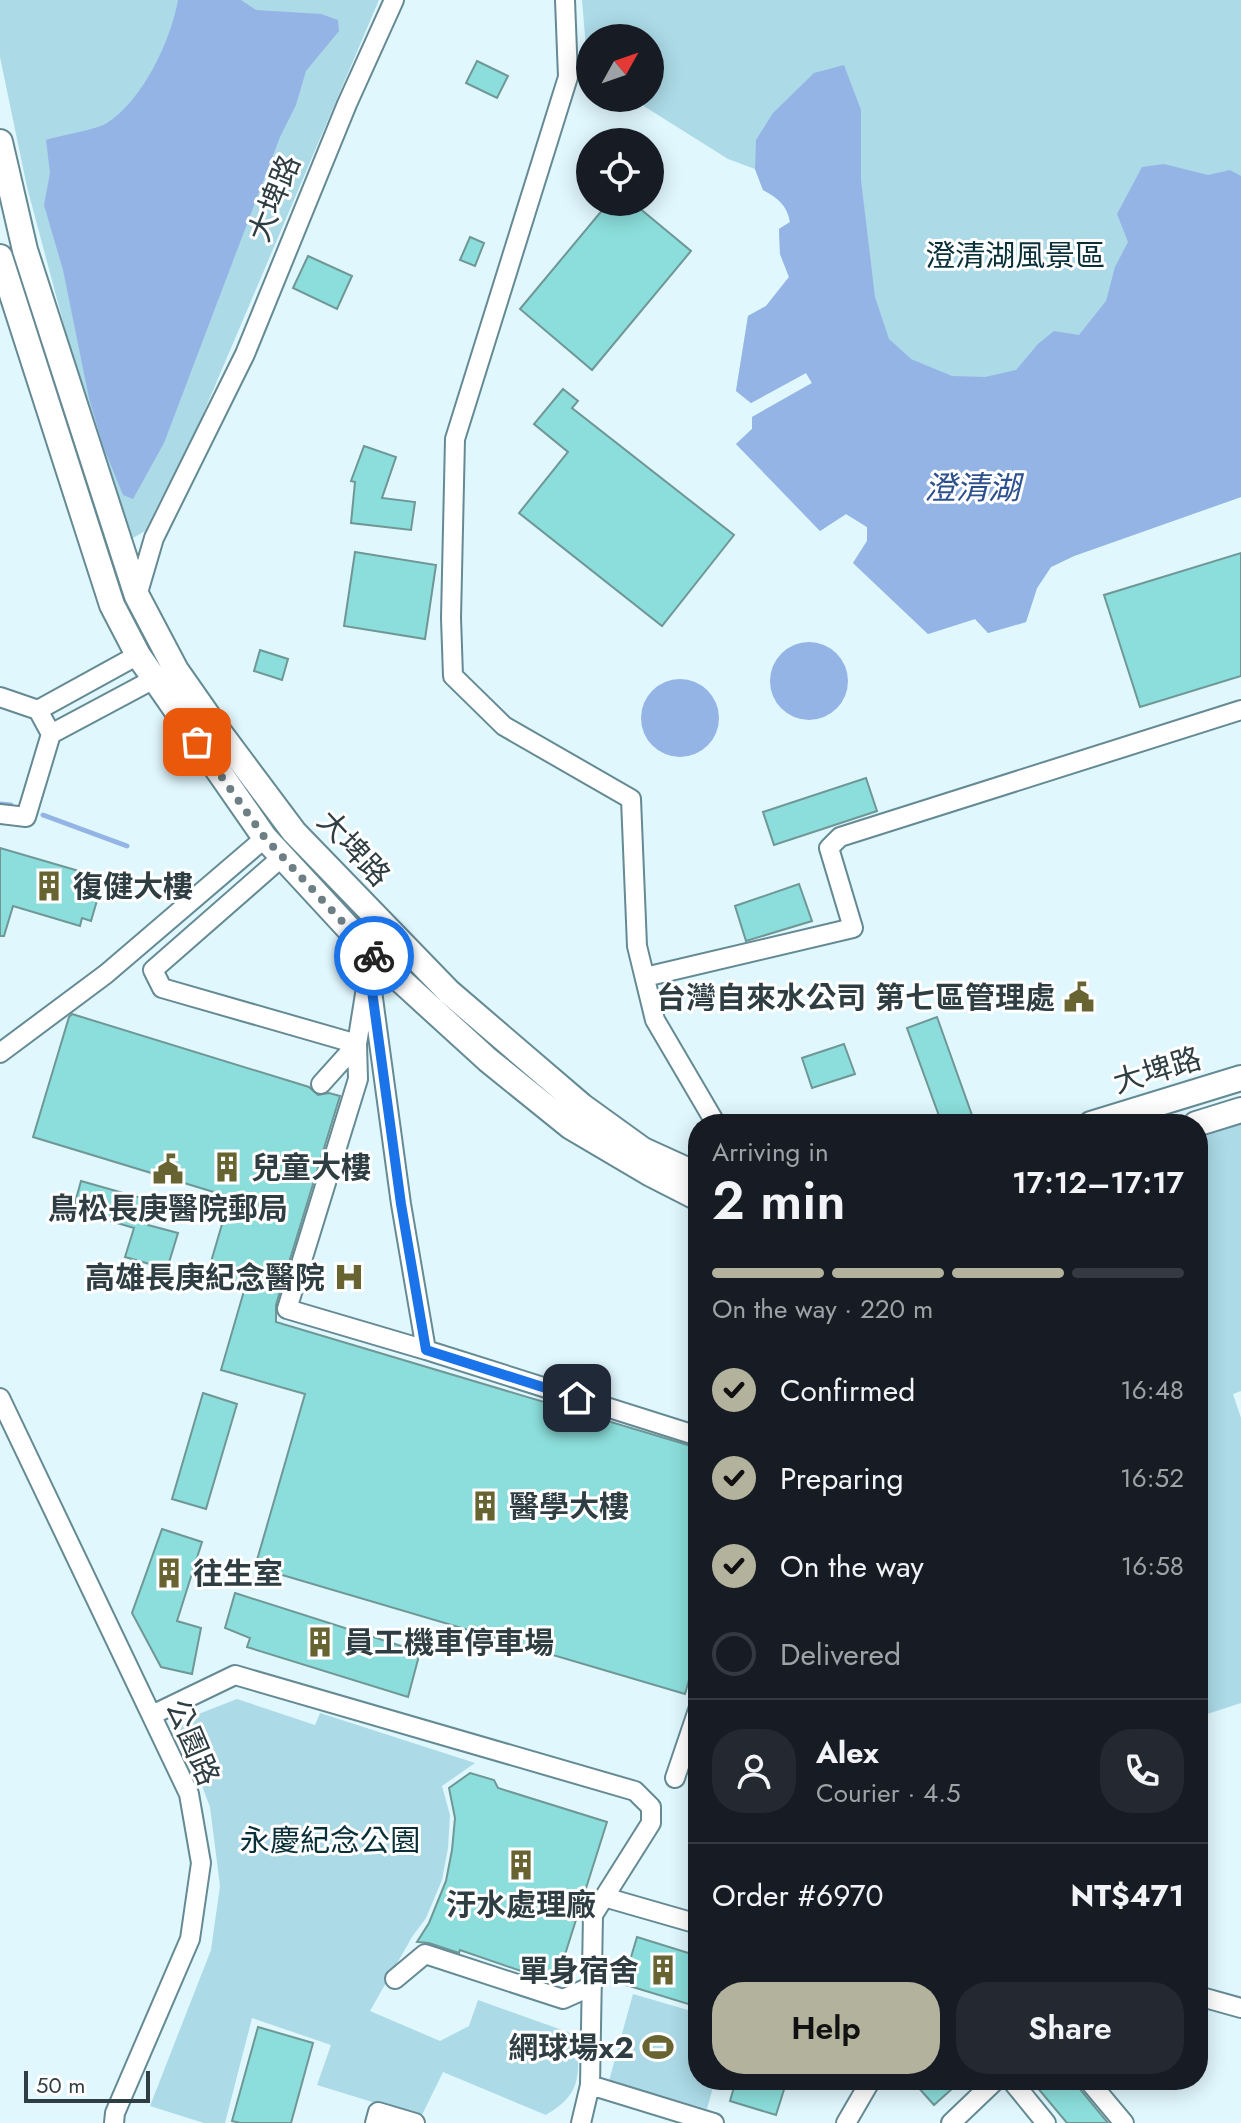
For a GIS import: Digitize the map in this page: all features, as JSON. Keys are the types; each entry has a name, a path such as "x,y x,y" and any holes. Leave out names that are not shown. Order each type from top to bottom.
{"main road":[{"name":"大埤路","path":"0,142 25,250 137,596 176,670 294,832 449,992 582,1106 643,1150 688,1170"},
{"name":"大埤路","path":"0,257 112,605 138,655 265,838 372,962 488,1060 571,1127 688,1193"},
{"name":"大埤路","path":"1124,1114 1241,1078"},
{"name":"大埤路","path":"1208,1120 1241,1110"}],"street":[{"name":"大埤路","path":"137,596 154,538 245,354 347,104 394,0"},
{"path":"565,0 568,77 455,439 451,618 453,676 504,726 631,799 637,946 655,1020 710,1114"},
{"path":"38,710 138,655"},
{"path":"0,814 26,817 51,734 154,679"},
{"path":"0,697 38,710 51,734"},
{"path":"645,977 853,928 829,848 840,837 1241,710"},
{"path":"0,1053 106,974 265,838"},
{"path":"282,857 153,970 162,988 357,1044"},
{"path":"372,962 357,1044 358,1079 287,1309 688,1433"},
{"path":"372,962 401,1204 426,1350"},
{"path":"321,1084 357,1044"},
{"name":"公園路","path":"0,1398 189,1794 201,1863 190,1939 115,2113 114,2123"},
{"path":"152,1715 235,1675 635,1791 651,1807 651,1823 593,1915 590,2085 581,2123"},
{"path":"675,1778 688,1740"},
{"path":"604,1897 688,1921"},
{"path":"395,1979 425,1954 563,1999 592,1986"},
{"path":"1208,1999 1241,2008"},
{"path":"590,2085 714,2123"},
{"path":"846,2123 865,2090"},
{"path":"951,2123 986,2090"},
{"path":"1019,2090 1046,2123"},
{"path":"1096,2090 1124,2123"},
{"path":"375,2123 378,2112 415,2123"}],"green space":[{"path":"0,0 379,0 200,421 145,531 133,538 118,527 27,187 0,57"},
{"name":"澄清湖風景區","path":"582,0 1241,0 1241,497 1051,567 1037,588 1026,622 988,633 975,619 928,634 853,563 867,541 867,527 846,514 820,531 736,444 752,429 752,417 812,383 806,373 751,403 736,391 748,316 766,306 789,277 780,254 779,229 790,222 787,211 777,199 763,190 755,169 728,159 653,112 664,112 664,24 584,24"},
{"path":"1241,1124 1241,1391 1233,1394 1241,1418 1241,1703 1208,1714 1208,1135"},
{"name":"永慶紀念公園","path":"237,1699 315,1725 320,1713 475,1763 442,1786 450,1815 442,1880 426,1918 370,2011 440,2041 469,2026 478,2000 579,2036 576,2082 573,2091 558,2107 546,2115 443,2072 421,2117 317,2085 331,2045 252,2018 225,2123 204,2123 150,2106 211,1950 220,1886 210,1807 178,1722"},
{"name":"網球場x2","path":"633,1994 688,2010 688,2090 712,2090 707,2109 609,2081"}],"water":[{"path":"178,0 241,0 256,10 321,14 338,20 339,31 306,71 296,105 280,137 164,443 133,499 123,495 103,446 89,398 63,270 44,205 50,173 46,140 102,126 120,113 153,68 169,33"},
{"name":"澄清湖","path":"844,65 861,110 861,180 875,297 889,339 911,359 952,376 985,377 1016,370 1054,331 1079,335 1106,301 1115,267 1128,242 1117,214 1142,167 1164,164 1208,175 1230,170 1241,176 1241,497 1051,567 1037,588 1026,622 988,633 975,619 928,634 853,563 867,541 867,527 846,514 820,531 736,444 752,429 752,417 812,383 806,373 751,403 736,391 748,316 766,306 789,277 780,254 779,229 790,222 789,216 781,203 763,190 755,169 756,140 773,113 814,73"},
{"path":"809,642 824,645 837,653 845,666 848,681 845,696 837,709 824,717 809,720 794,717 781,709 773,696 770,681 773,666 781,653 794,645"},
{"path":"672,679 688,679 702,685 713,696 719,718 713,740 702,751 688,757 672,757 658,751 647,740 641,726 641,710 647,696 658,685"}],"building":[{"path":"477,61 508,76 497,98 466,83"},
{"path":"597,216 649,216 691,251 592,370 520,309"},
{"path":"470,237 484,243 475,266 460,260"},
{"path":"308,256 352,276 337,309 293,288"},
{"path":"563,389 578,401 572,408 734,535 662,626 519,513 568,452 534,424"},
{"path":"364,446 396,457 382,498 415,502 411,530 351,523 355,482 351,481"},
{"path":"355,552 436,565 425,639 344,626"},
{"path":"1241,553 1241,676 1140,707 1104,595"},
{"path":"260,650 288,659 282,680 254,671"},
{"path":"866,778 877,811 774,845 763,812"},
{"name":"復健大樓","path":"0,848 96,876 94,885 101,887 91,921 82,918 80,926 13,906 4,936 0,936"},
{"path":"799,884 812,921 746,941 735,906"},
{"name":"醫學大樓","path":"72,1014 309,1087 318,1095 329,1093 340,1096 276,1305 276,1322 688,1445 688,1684 685,1694 255,1567 305,1394 221,1370 246,1284 208,1272 230,1197 33,1137"},
{"path":"937,1017 972,1114 938,1114 907,1028"},
{"path":"844,1044 855,1074 812,1088 802,1058"},
{"path":"81,1181 155,1202 148,1225 178,1233 167,1269 125,1257 134,1228 73,1210"},
{"path":"203,1393 237,1404 206,1509 172,1499"},
{"name":"往生室","path":"162,1529 202,1542 177,1621 201,1628 192,1674 161,1667 132,1613"},
{"name":"員工機車停車場","path":"235,1593 420,1652 408,1697 247,1647 250,1638 225,1628"},
{"name":"汙水處理廠","path":"470,1773 494,1780 498,1788 607,1822 556,1983 460,1950 459,1953 417,1942 429,1923 446,1881 455,1818 449,1788"},
{"name":"單身宿舍","path":"637,1937 688,1953 688,2004 623,1984"},
{"path":"258,2027 313,2043 291,2123 232,2121"},
{"path":"733,2090 784,2090 776,2115 730,2101"},
{"path":"921,2090 951,2090 934,2105"},
{"path":"1039,2090 1081,2090 1108,2123 1067,2123"}],"waterway":[{"path":"0,804 11,805"},
{"path":"43,815 127,846"}],"way so far":[{"path":"197,742 265,838 374,956"}],"place":[{"name":"復健大樓","path":"49,886"},
{"name":"台灣自來水公司 第七區管理處","path":"1079,997"},
{"name":"兒童大樓","path":"227,1167"},
{"name":"鳥松長庚醫院郵局","path":"168,1169"},
{"name":"高雄長庚紀念醫院","path":"349,1277"},
{"name":"醫學大樓","path":"485,1506"},
{"name":"往生室","path":"169,1573"},
{"name":"員工機車停車場","path":"320,1642"},
{"name":"汙水處理廠","path":"521,1865"},
{"name":"單身宿舍","path":"663,1970"},
{"name":"網球場x2","path":"658,2047"}],"route":[{"path":"374,956 369,969 401,1204 426,1350 577,1398"}]}
